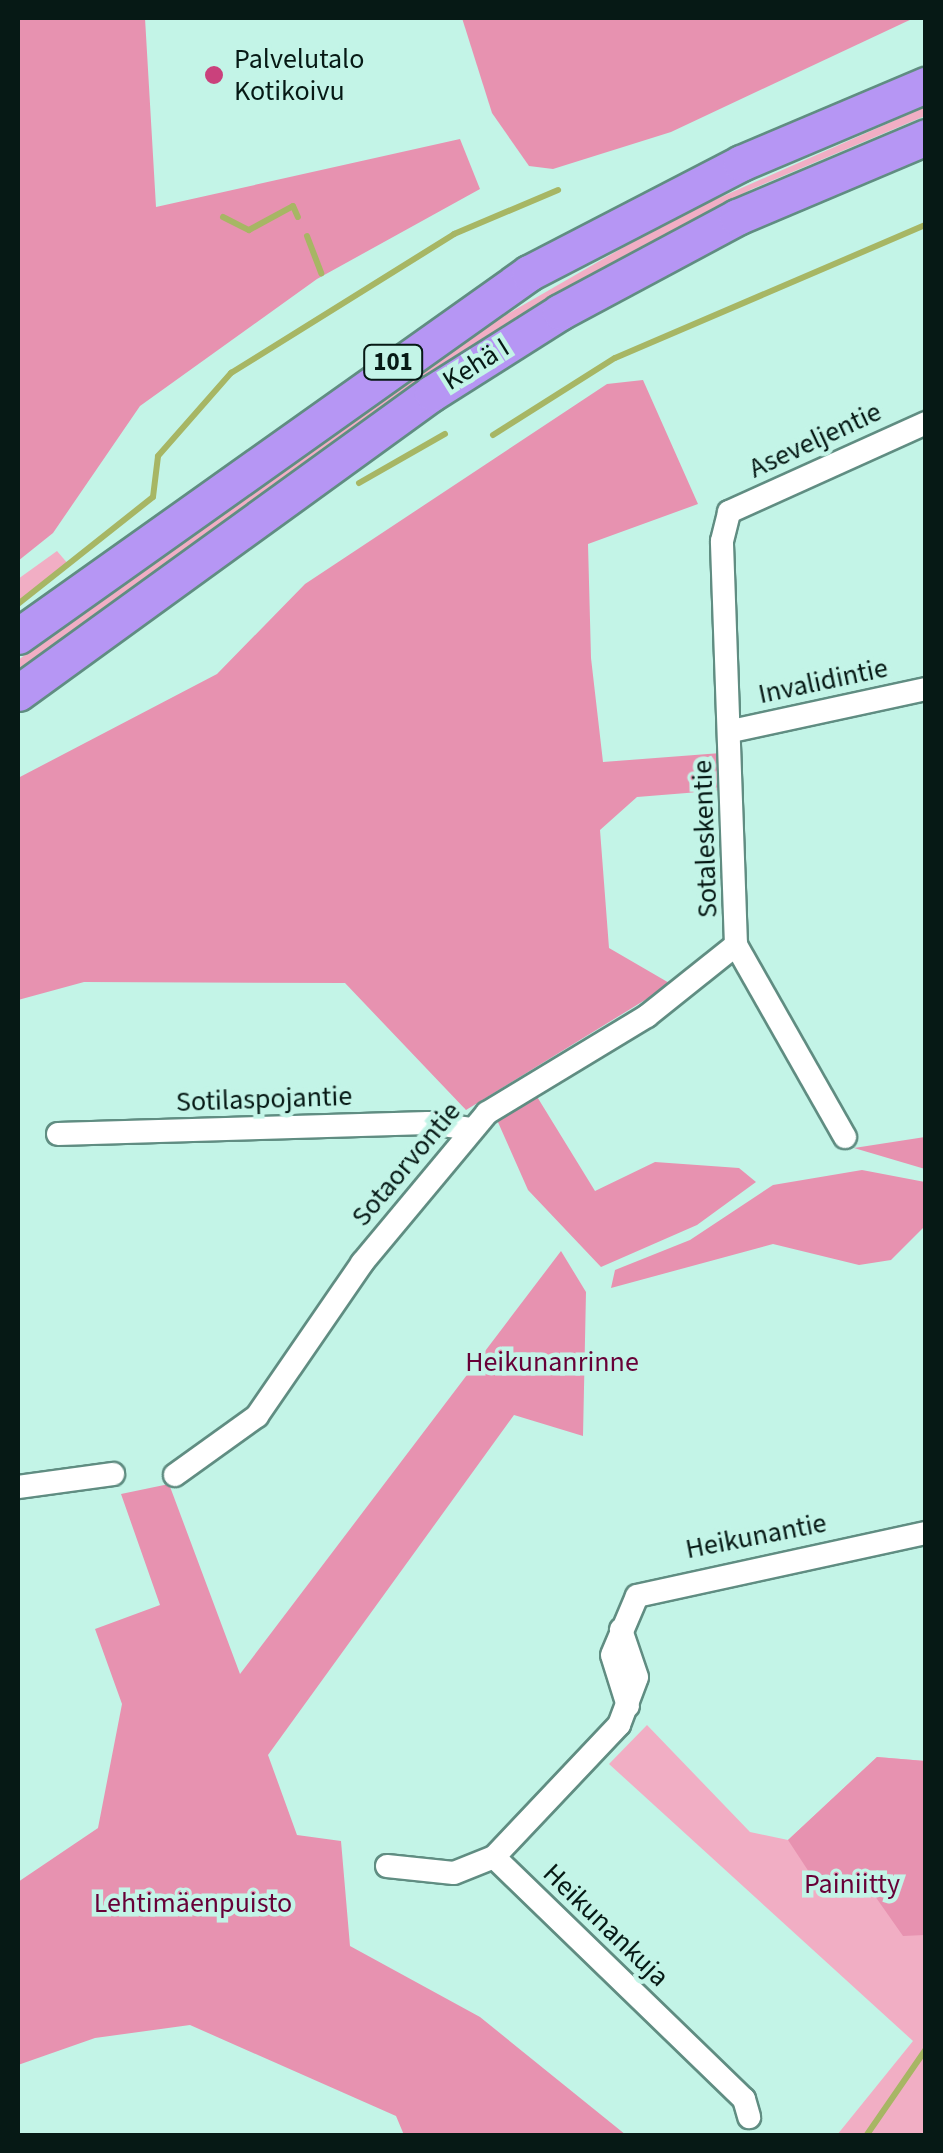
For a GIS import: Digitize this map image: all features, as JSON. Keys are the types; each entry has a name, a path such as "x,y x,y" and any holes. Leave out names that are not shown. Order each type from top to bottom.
{"highway":[{"name":"Kehä I","path":"18,636 529,273 741,163 926,86"},
{"name":"Kehä I","path":"18,692 432,392 560,312 807,185 926,137"},
{"name":"101","path":"807,185 875,182 926,163"}],"street":[{"name":"Aseveljentie","path":"729,512 926,423"},
{"name":"Sotaleskentie","path":"729,512 722,541 732,731 736,944 845,1137"},
{"name":"Invalidintie","path":"732,731 926,690"},
{"name":"Sotaorvontie","path":"175,1476 257,1416 362,1263 471,1129 648,1016 736,944"},
{"name":"Sotilaspojantie","path":"58,1134 428,1122 471,1129"},
{"path":"18,1486 113,1474"},
{"name":"Heikunantie","path":"494,1857 628,1706 637,1677 621,1630 637,1596 674,1583 926,1533"},
{"path":"387,1866 454,1873 494,1857"},
{"name":"Heikunankuja","path":"494,1857 744,2099 749,2117"}],"green space":[{"path":"18,18 145,18 156,207 460,139 480,189 317,279 140,406 53,533 18,561"},
{"path":"462,18 914,18 671,132 553,169 529,166 492,113"},
{"path":"925,107 925,116 752,189 553,295 376,410 18,670 18,660 459,342 676,217"},
{"path":"643,380 698,504 588,544 591,658 603,762 721,753 724,790 637,797 600,830 609,948 671,984 466,1110 345,983 84,982 18,1000 18,778 217,674 305,584 607,384"},
{"path":"57,551 69,565 18,601 18,579"},
{"path":"536,1095 595,1191 655,1162 739,1168 756,1182 697,1225 601,1267 528,1190 497,1120"},
{"path":"925,1137 925,1169 854,1148"},
{"path":"862,1170 925,1182 925,1226 891,1260 859,1265 773,1244 611,1288 615,1270 690,1240 773,1185"},
{"name":"Lehtimäenpuisto","path":"561,1251 586,1292 583,1436 514,1415 268,1755 297,1835 341,1841 350,1946 480,2017 626,2135 404,2135 396,2116 190,2025 95,2038 18,2065 18,1882 98,1828 122,1704 95,1629 160,1605 121,1494 169,1484 240,1674"},
{"name":"Painiitty","path":"647,1725 750,1832 788,1840 877,1757 925,1761 925,2135 837,2135 913,2041 609,1764"},
{"path":"877,1757 925,1761 925,1935 903,1936 870,1889 809,1872 788,1840"}],"waterway":[{"path":"18,604 153,497 158,456 231,373 454,234 558,190"},
{"path":"223,217 249,230 293,206 298,217"},
{"path":"493,435 615,358 926,225"},
{"path":"307,236 321,273"},
{"path":"359,483 445,434"},
{"path":"866,2136 926,2049"}],"place":[{"name":"Palvelutalo Kotikoivu","path":"214,75"}],"park label":[{"name":"Heikunanrinne","path":"552,1362"}]}
